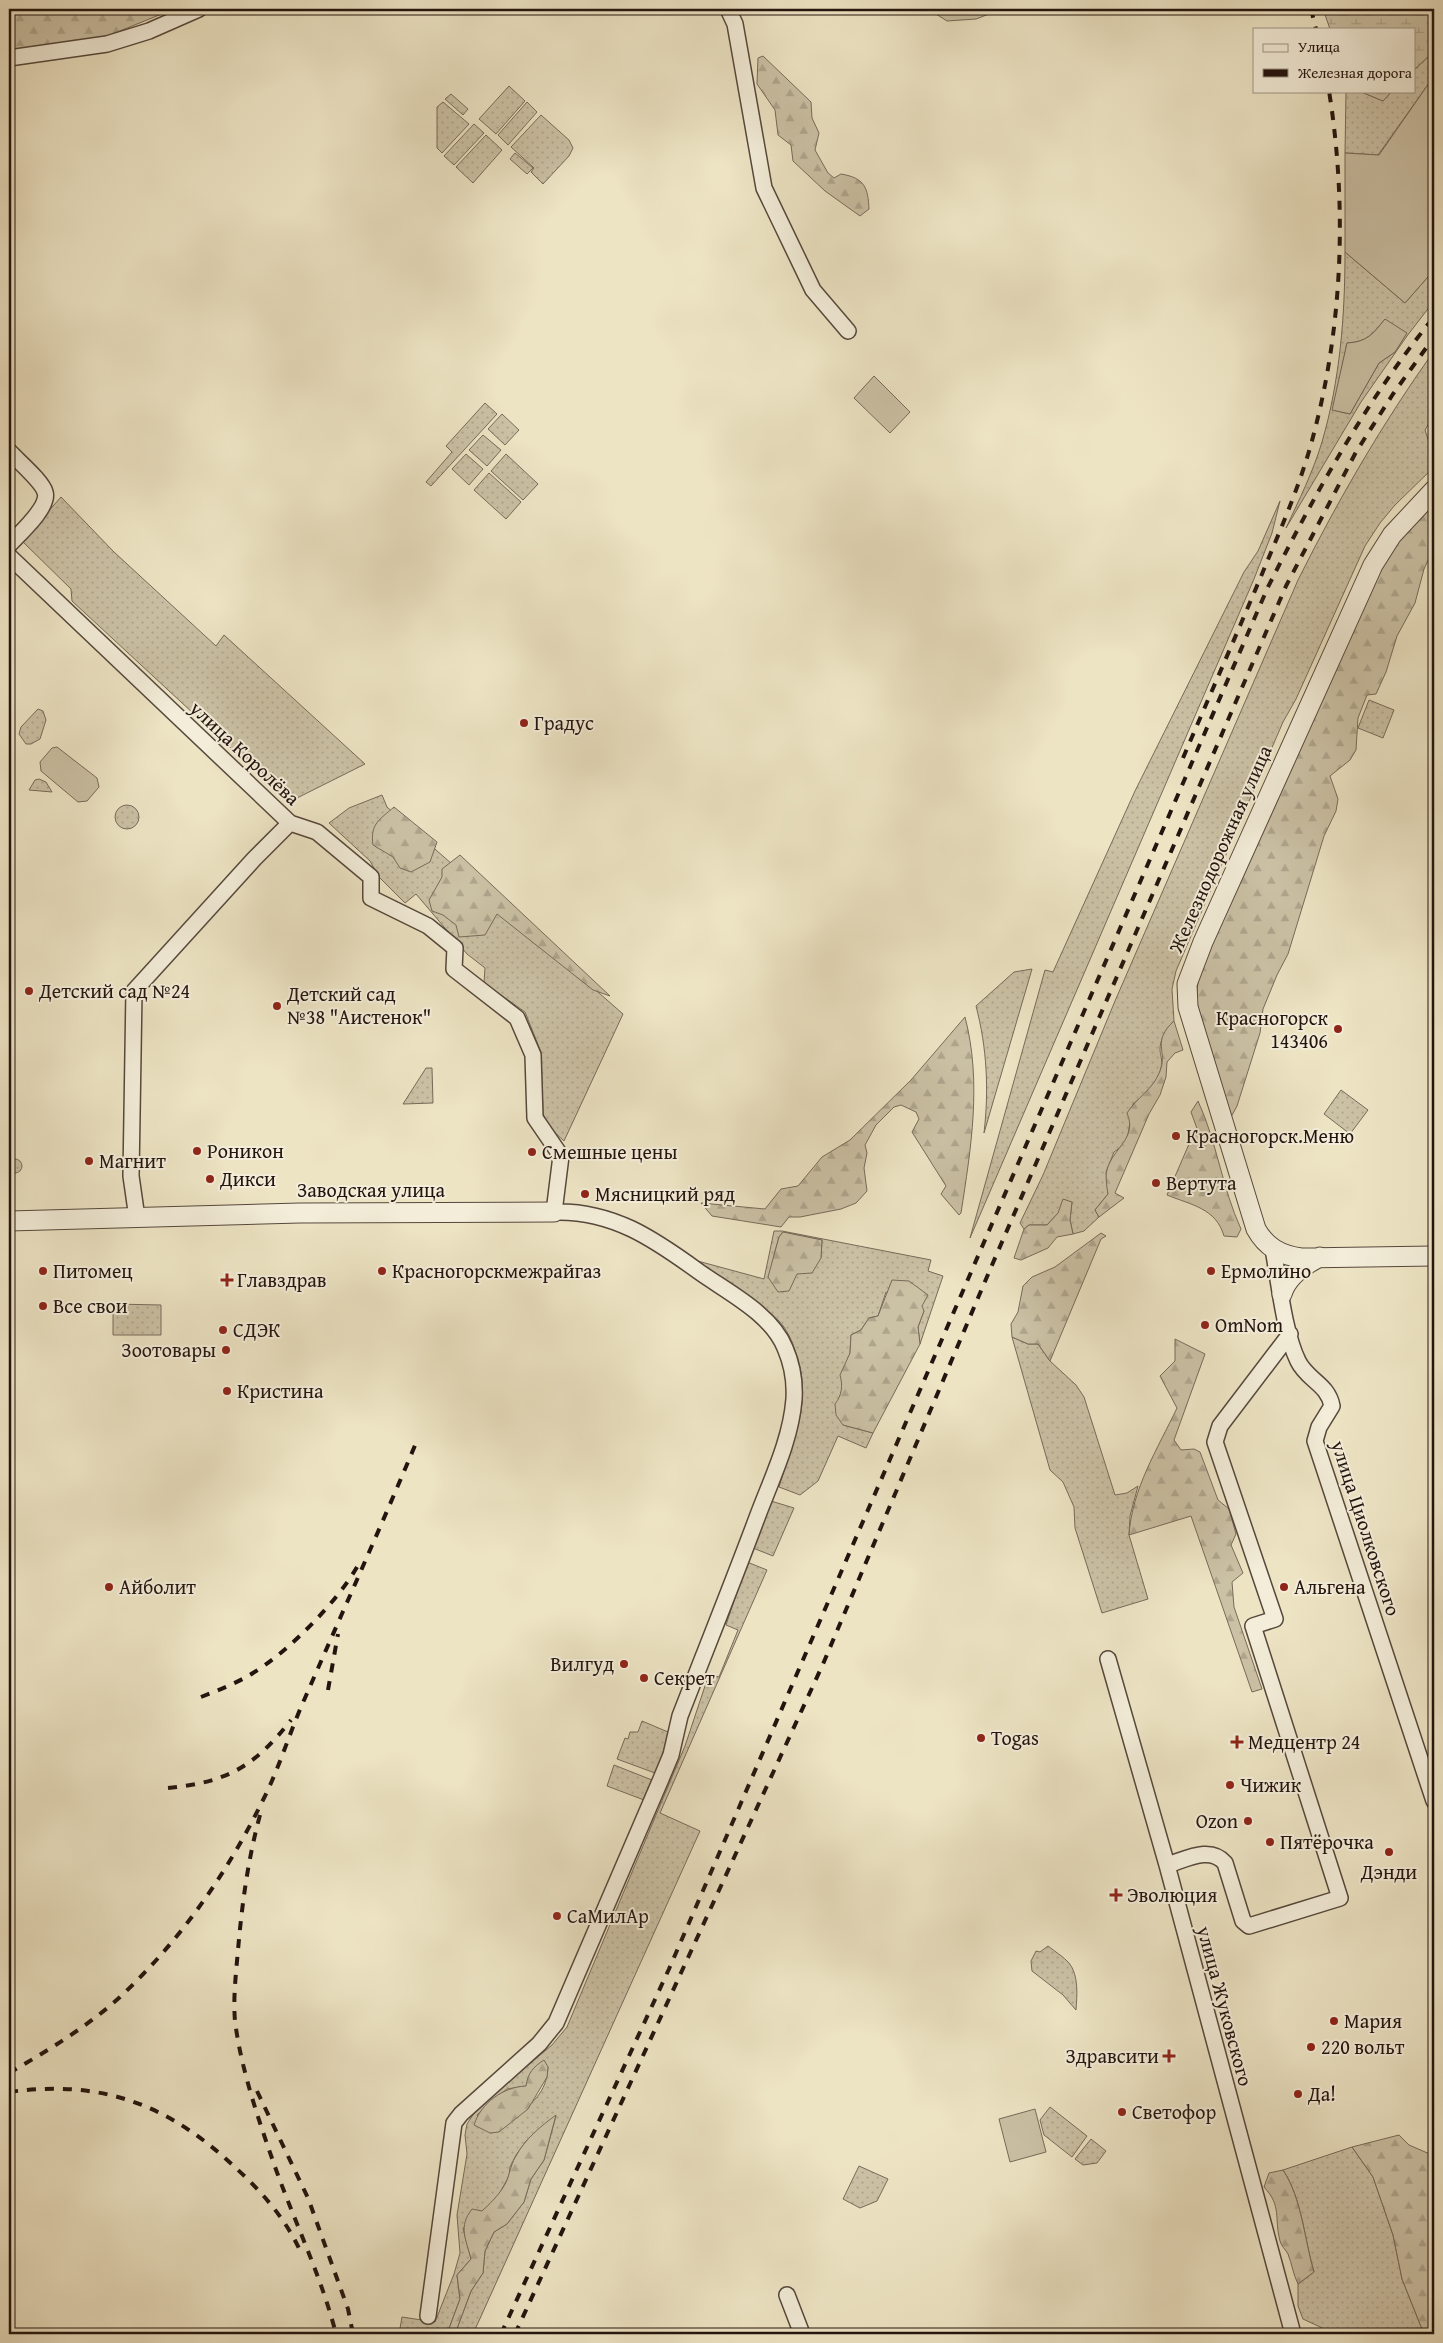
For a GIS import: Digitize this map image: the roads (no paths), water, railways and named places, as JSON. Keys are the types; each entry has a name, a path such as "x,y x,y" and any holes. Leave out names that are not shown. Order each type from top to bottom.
{"street":[{"path":"9,58 107,44 149,31 199,9"},
{"path":"728,9 735,24 764,188 813,290 848,331"},
{"path":"9,450 43,487 46,498 42,509 9,545"},
{"name":"Железнодорожная улица","path":"1273,1249 1256,1229 1188,1007 1187,984 1203,942 1373,565 1392,534 1434,490"},
{"name":"улица Королёва","path":"9,556 290,823 317,832 371,876 371,898 428,926 455,948 454,969 518,1018 533,1055 534,1118 561,1156 554,1212"},
{"path":"137,1218 131,1176 134,991 290,823"},
{"path":"428,2316 454,2124 460,2114 539,2044 556,2023 572,1989 671,1755 680,1716 744,1553 790,1425 794,1399 794,1380 785,1346 777,1333 757,1313 640,1231 622,1223 554,1212"},
{"name":"Заводская улица","path":"9,1221 306,1213 554,1212"},
{"path":"1273,1249 1289,1256 1320,1258 1434,1256"},
{"name":"улица Циолковского","path":"1273,1249 1290,1334 1303,1369 1324,1386 1330,1396 1332,1406 1319,1427 1316,1441 1434,1801"},
{"path":"1282,1294 1284,1287 1295,1274 1320,1258"},
{"path":"1166,1865 1209,1853 1220,1857 1225,1863 1243,1921 1249,1926 1340,1898 1253,1626 1275,1619 1215,1442 1220,1426 1290,1334"},
{"name":"улица Жуковского","path":"1108,1659 1293,2334"},
{"path":"787,2295 802,2334"}],"railway":[{"path":"1311,9 1316,28"},
{"path":"1183,758 1291,504 1309,451 1324,391 1336,306 1340,219 1335,133 1329,92"},
{"path":"501,2334 669,1969 1268,587 1344,447 1387,380 1434,317"},
{"path":"515,2334 823,1664 989,1272 1286,586 1356,452 1393,394 1434,337"},
{"path":"9,2073 80,2028 120,1997 183,1928 219,1878 270,1786 300,1710 416,1443"},
{"path":"201,1697 247,1677 267,1664 325,1610 357,1567"},
{"path":"328,1690 338,1634"},
{"path":"168,1788 207,1781 238,1769 252,1761 265,1750 291,1720"},
{"path":"260,1815 249,1865 241,1916 234,2003 235,2021 241,2057 256,2111 323,2291 336,2334"},
{"path":"9,2092 43,2089 75,2090 105,2094 133,2102 160,2113 212,2147 248,2179 290,2231 302,2255"},
{"path":"257,2091 308,2198 348,2309 353,2334"}],"place":[{"name":"Градус","path":"524,723"},
{"name":"Детский сад №24","path":"29,991"},
{"name":"Детский сад №38 \"Аистенок\"","path":"277,1006"},
{"name":"Красногорск 143406","path":"1338,1029"},
{"name":"Красногорск.Меню","path":"1176,1136"},
{"name":"Роникон","path":"197,1151"},
{"name":"Смешные цены","path":"532,1152"},
{"name":"Магнит","path":"89,1161"},
{"name":"Дикси","path":"210,1179"},
{"name":"Вертута","path":"1156,1183"},
{"name":"Мясницкий ряд","path":"585,1194"},
{"name":"Питомец","path":"43,1271"},
{"name":"Красногорскмежрайгаз","path":"382,1271"},
{"name":"Ермолино","path":"1211,1271"},
{"name":"Главздрав","path":"227,1280"},
{"name":"Все свои","path":"43,1306"},
{"name":"OmNom","path":"1205,1325"},
{"name":"СДЭК","path":"223,1330"},
{"name":"Зоотовары","path":"226,1350"},
{"name":"Кристина","path":"227,1391"},
{"name":"Айболит","path":"109,1587"},
{"name":"Альгена","path":"1284,1587"},
{"name":"Вилгуд","path":"624,1664"},
{"name":"Секрет","path":"644,1678"},
{"name":"Togas","path":"981,1738"},
{"name":"Медцентр 24","path":"1237,1742"},
{"name":"Чижик","path":"1230,1785"},
{"name":"Ozon","path":"1248,1821"},
{"name":"Пятёрочка","path":"1270,1842"},
{"name":"Дэнди","path":"1389,1852"},
{"name":"Эволюция","path":"1116,1895"},
{"name":"СаМилАр","path":"557,1916"},
{"name":"Мария","path":"1334,2021"},
{"name":"220 вольт","path":"1311,2047"},
{"name":"Здравсити","path":"1169,2056"},
{"name":"Да!","path":"1298,2094"},
{"name":"Светофор","path":"1122,2112"}]}
